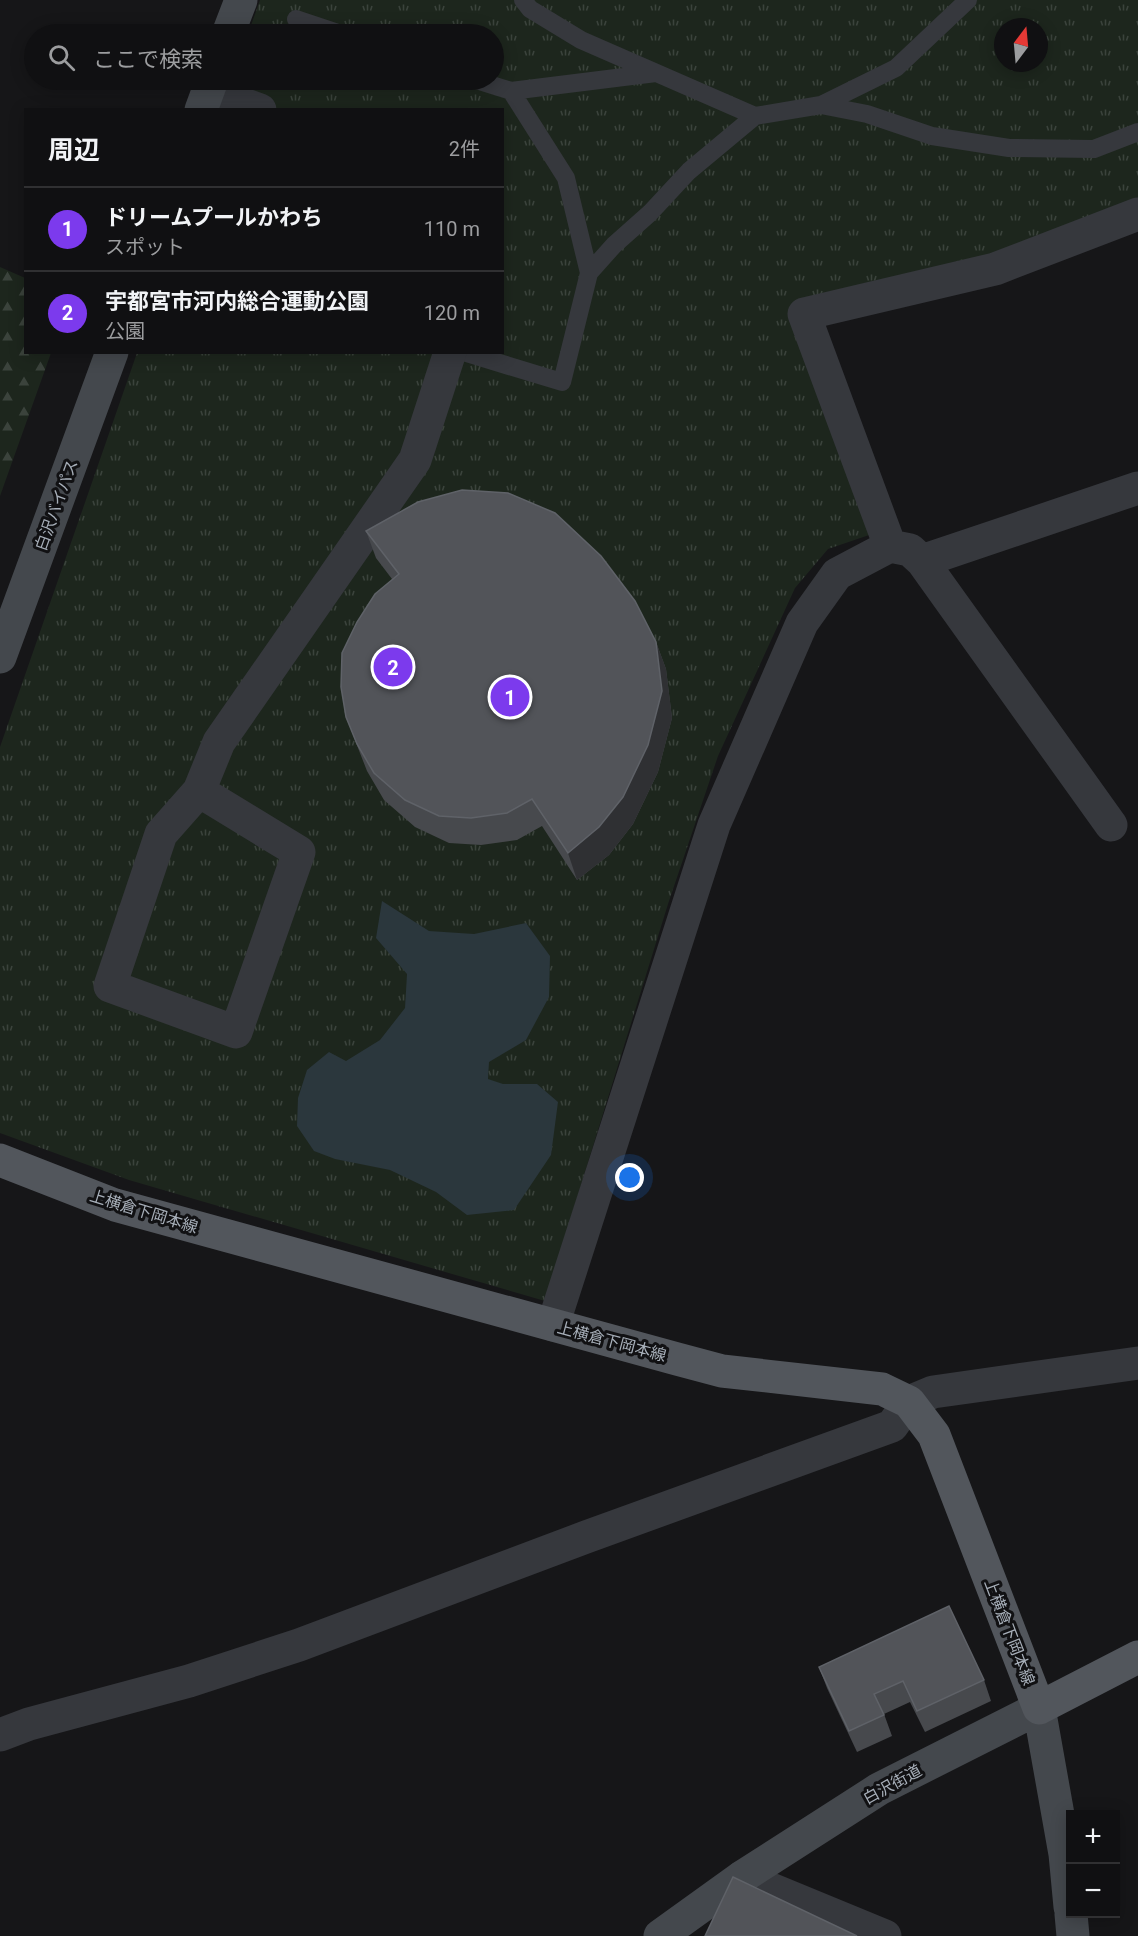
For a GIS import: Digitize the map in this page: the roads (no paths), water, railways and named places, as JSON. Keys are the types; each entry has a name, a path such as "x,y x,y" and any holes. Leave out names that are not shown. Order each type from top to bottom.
{"main road":[{"name":"上横倉下岡本線","path":"0,1160 115,1205 722,1371 882,1389 909,1402 934,1435 1039,1708"},
{"name":"白沢街道","path":"1039,1708 1138,1657"}],"street":[{"path":"232,24 241,0"},
{"path":"207,93 254,108"},
{"path":"890,546 804,314 995,268 1138,214"},
{"name":"白沢バイパス","path":"0,657 111,354"},
{"path":"199,790 299,852 236,1032 110,987 161,834 199,790 219,742 415,460 449,354"},
{"path":"922,561 1138,488"},
{"path":"553,1325 714,825 802,623 837,574 890,546 910,550 922,561 1111,825"},
{"path":"0,1735 50,1718 189,1681 299,1645 891,1425 909,1402 933,1392 1138,1363"},
{"path":"1039,1708 1066,1864"},
{"name":"白沢街道","path":"660,1936 742,1877 879,1789 1039,1708"},
{"path":"742,1877 885,1936"},
{"path":"1071,1918 1073,1936"}],"lane":[{"path":"523,0 530,9 581,40 755,116"},
{"path":"470,354 562,382 589,273 614,244 650,213 689,171 755,116 821,105 897,68 968,0"},
{"path":"296,19 311,24"},
{"path":"504,89 511,91 658,73"},
{"path":"511,91 566,178 589,273"},
{"path":"821,105 867,114 932,136 1009,148 1094,149 1138,132"}],"place":[{"name":"宇都宮市河内総合運動公園","path":"393,667"},
{"name":"ドリームプールかわち","path":"510,697"}]}
